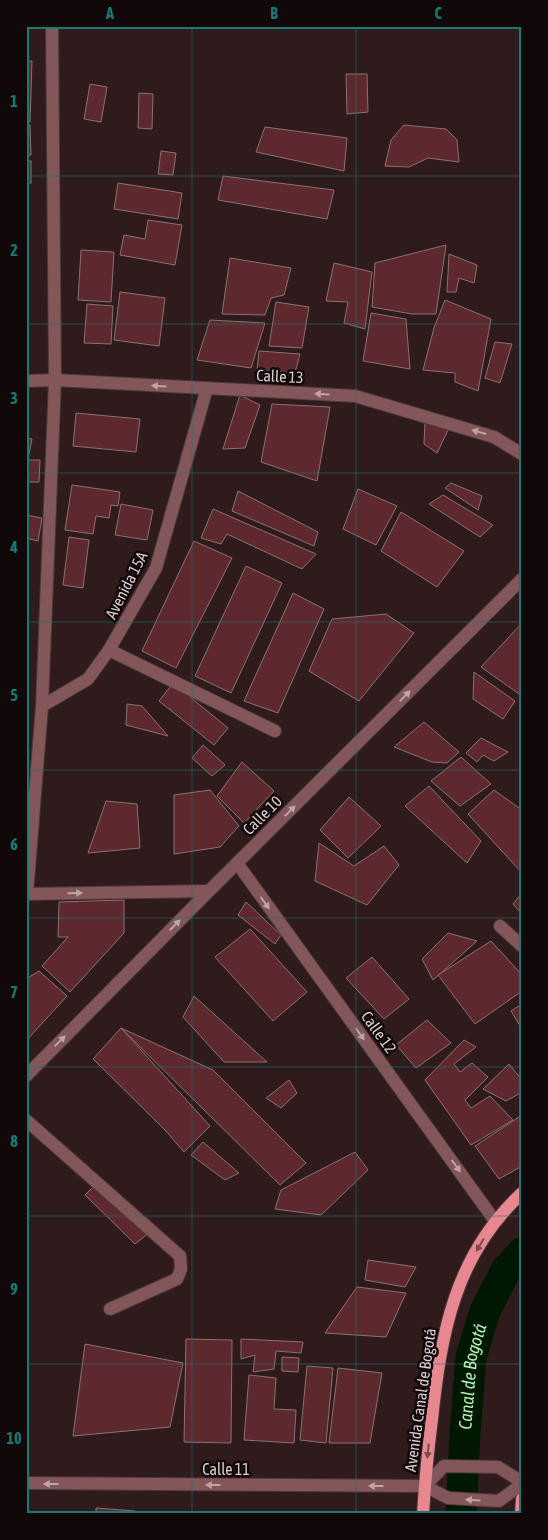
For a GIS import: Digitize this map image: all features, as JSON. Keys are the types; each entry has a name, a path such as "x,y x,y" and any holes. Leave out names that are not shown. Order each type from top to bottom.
{"main road":[{"name":"Avenida Canal de Bogotá","path":"423,1514 424,1486 436,1381 447,1323 462,1278 495,1221 522,1193"},
{"path":"521,1514 522,1499"}],"street":[{"path":"52,26 55,380 42,706 27,894 209,891"},
{"name":"Calle 13","path":"26,381 55,380 355,396 494,436 522,454"},
{"name":"Avenida 15A","path":"42,706 88,678 109,650 156,568 207,388"},
{"name":"Calle 10","path":"26,1076 522,579"},
{"path":"109,650 275,731"},
{"name":"Calle 12","path":"237,863 495,1221"},
{"path":"500,926 522,946"},
{"path":"26,1120 180,1256 181,1268 177,1279 110,1309"},
{"name":"Calle 11","path":"26,1483 424,1486 448,1498 498,1501 522,1483 498,1467 444,1466 424,1486"}],"building":[{"path":"26,61 32,61 30,122 26,122"},
{"path":"346,74 367,74 368,112 347,114"},
{"path":"90,84 107,87 101,122 84,119"},
{"path":"139,93 153,94 152,129 138,128"},
{"path":"26,125 30,125 31,155 26,156"},
{"path":"404,125 446,129 457,140 459,162 428,158 409,167 385,166 391,140"},
{"path":"265,127 347,138 344,171 256,152"},
{"path":"161,151 176,153 173,175 158,174"},
{"path":"26,161 31,161 31,183 26,183"},
{"path":"223,176 334,190 327,219 218,200"},
{"path":"118,183 182,193 178,219 114,209"},
{"path":"148,220 182,225 175,265 120,255 124,235 145,239"},
{"path":"446,245 436,314 412,314 372,307 375,263"},
{"path":"81,250 114,252 111,302 78,300"},
{"path":"449,254 477,265 474,283 459,278 456,292 447,292"},
{"path":"230,258 291,268 284,295 271,298 265,315 222,314"},
{"path":"334,263 372,272 365,329 344,323 348,302 326,301"},
{"path":"120,292 165,298 159,346 114,340"},
{"path":"445,300 491,319 478,391 455,382 455,373 423,370 434,328"},
{"path":"276,302 309,307 302,348 269,346"},
{"path":"87,304 113,306 111,344 84,343"},
{"path":"371,313 406,319 410,369 363,361"},
{"path":"210,320 265,323 251,368 197,360"},
{"path":"495,342 512,344 500,383 485,378"},
{"path":"259,351 300,354 295,373 257,370"},
{"path":"240,395 260,405 245,448 223,449"},
{"path":"272,404 330,407 317,481 261,462"},
{"path":"76,413 140,419 136,452 73,446"},
{"path":"425,422 450,426 437,453 424,444"},
{"path":"26,438 32,439 28,459 26,459"},
{"path":"26,460 40,460 39,482 26,482"},
{"path":"451,483 482,496 478,510 445,488"},
{"path":"72,485 120,492 118,506 111,505 109,518 96,516 93,534 65,530"},
{"path":"358,489 397,506 376,545 343,529"},
{"path":"238,491 318,532 314,546 232,511"},
{"path":"443,495 493,525 480,537 429,504"},
{"path":"121,504 153,510 147,540 115,535"},
{"path":"213,509 316,554 302,569 227,534 221,544 201,538"},
{"path":"401,512 464,551 437,587 381,551"},
{"path":"26,515 42,518 38,541 26,538"},
{"path":"69,537 89,540 83,588 63,585"},
{"path":"194,541 232,558 176,668 142,651"},
{"path":"246,566 282,583 231,693 195,676"},
{"path":"293,593 324,609 278,713 244,701"},
{"path":"386,614 414,633 359,701 309,671 332,619"},
{"path":"522,623 522,696 481,667"},
{"path":"474,672 515,701 503,719 473,699"},
{"path":"173,683 228,728 214,745 159,701"},
{"path":"127,704 142,706 168,736 126,725"},
{"path":"424,722 459,752 447,763 432,762 394,747"},
{"path":"481,738 508,752 494,761 483,755 477,762 466,753"},
{"path":"203,745 225,765 212,776 192,758"},
{"path":"461,757 491,784 460,806 431,781"},
{"path":"242,762 274,791 244,823 217,796"},
{"path":"429,786 481,841 467,863 405,806"},
{"path":"210,790 239,826 220,847 174,854 174,795"},
{"path":"494,790 522,810 522,873 468,814"},
{"path":"349,797 381,826 348,858 320,830"},
{"path":"106,801 137,804 140,848 88,853"},
{"path":"319,843 354,866 384,846 399,865 367,905 315,881"},
{"path":"522,893 522,914 513,904"},
{"path":"124,900 124,933 70,992 42,966 68,937 58,937 59,902"},
{"path":"246,902 281,935 275,944 238,915"},
{"path":"250,929 307,992 273,1021 215,957"},
{"path":"448,933 477,941 433,980 422,959"},
{"path":"491,941 522,975 522,991 475,1024 438,975"},
{"path":"372,957 409,999 384,1019 346,978"},
{"path":"39,971 67,996 26,1041 26,979"},
{"path":"194,996 267,1062 224,1062 183,1017"},
{"path":"522,1004 522,1029 511,1011"},
{"path":"427,1020 451,1043 416,1068 396,1045"},
{"path":"121,1028 213,1070 306,1163 280,1185"},
{"path":"121,1028 210,1126 184,1152 165,1130 93,1059"},
{"path":"464,1040 476,1047 454,1064 460,1072 472,1063 488,1077 465,1100 471,1108 490,1096 513,1120 471,1145 425,1080"},
{"path":"509,1064 522,1080 522,1092 506,1101 483,1089"},
{"path":"289,1080 297,1093 281,1108 266,1098"},
{"path":"522,1115 522,1166 499,1179 475,1146"},
{"path":"203,1142 239,1173 225,1180 191,1155"},
{"path":"355,1152 368,1170 321,1215 275,1209 281,1190"},
{"path":"99,1181 150,1232 135,1244 85,1195"},
{"path":"368,1260 416,1267 405,1287 365,1280"},
{"path":"357,1287 406,1293 386,1337 325,1333"},
{"path":"186,1339 232,1340 231,1443 184,1442"},
{"path":"241,1339 303,1342 301,1353 276,1351 274,1369 253,1372 255,1355 241,1359"},
{"path":"85,1344 183,1363 170,1427 73,1436"},
{"path":"282,1357 299,1358 298,1372 282,1371"},
{"path":"307,1366 333,1368 326,1443 300,1440"},
{"path":"338,1368 382,1373 370,1443 329,1443"},
{"path":"249,1375 276,1378 274,1409 296,1410 294,1443 244,1440"},
{"path":"96,1508 135,1511 135,1514 96,1514"}],"waterway":[{"name":"Canal de Bogotá","path":"461,1514 471,1357 485,1311 506,1270 522,1253"}]}
